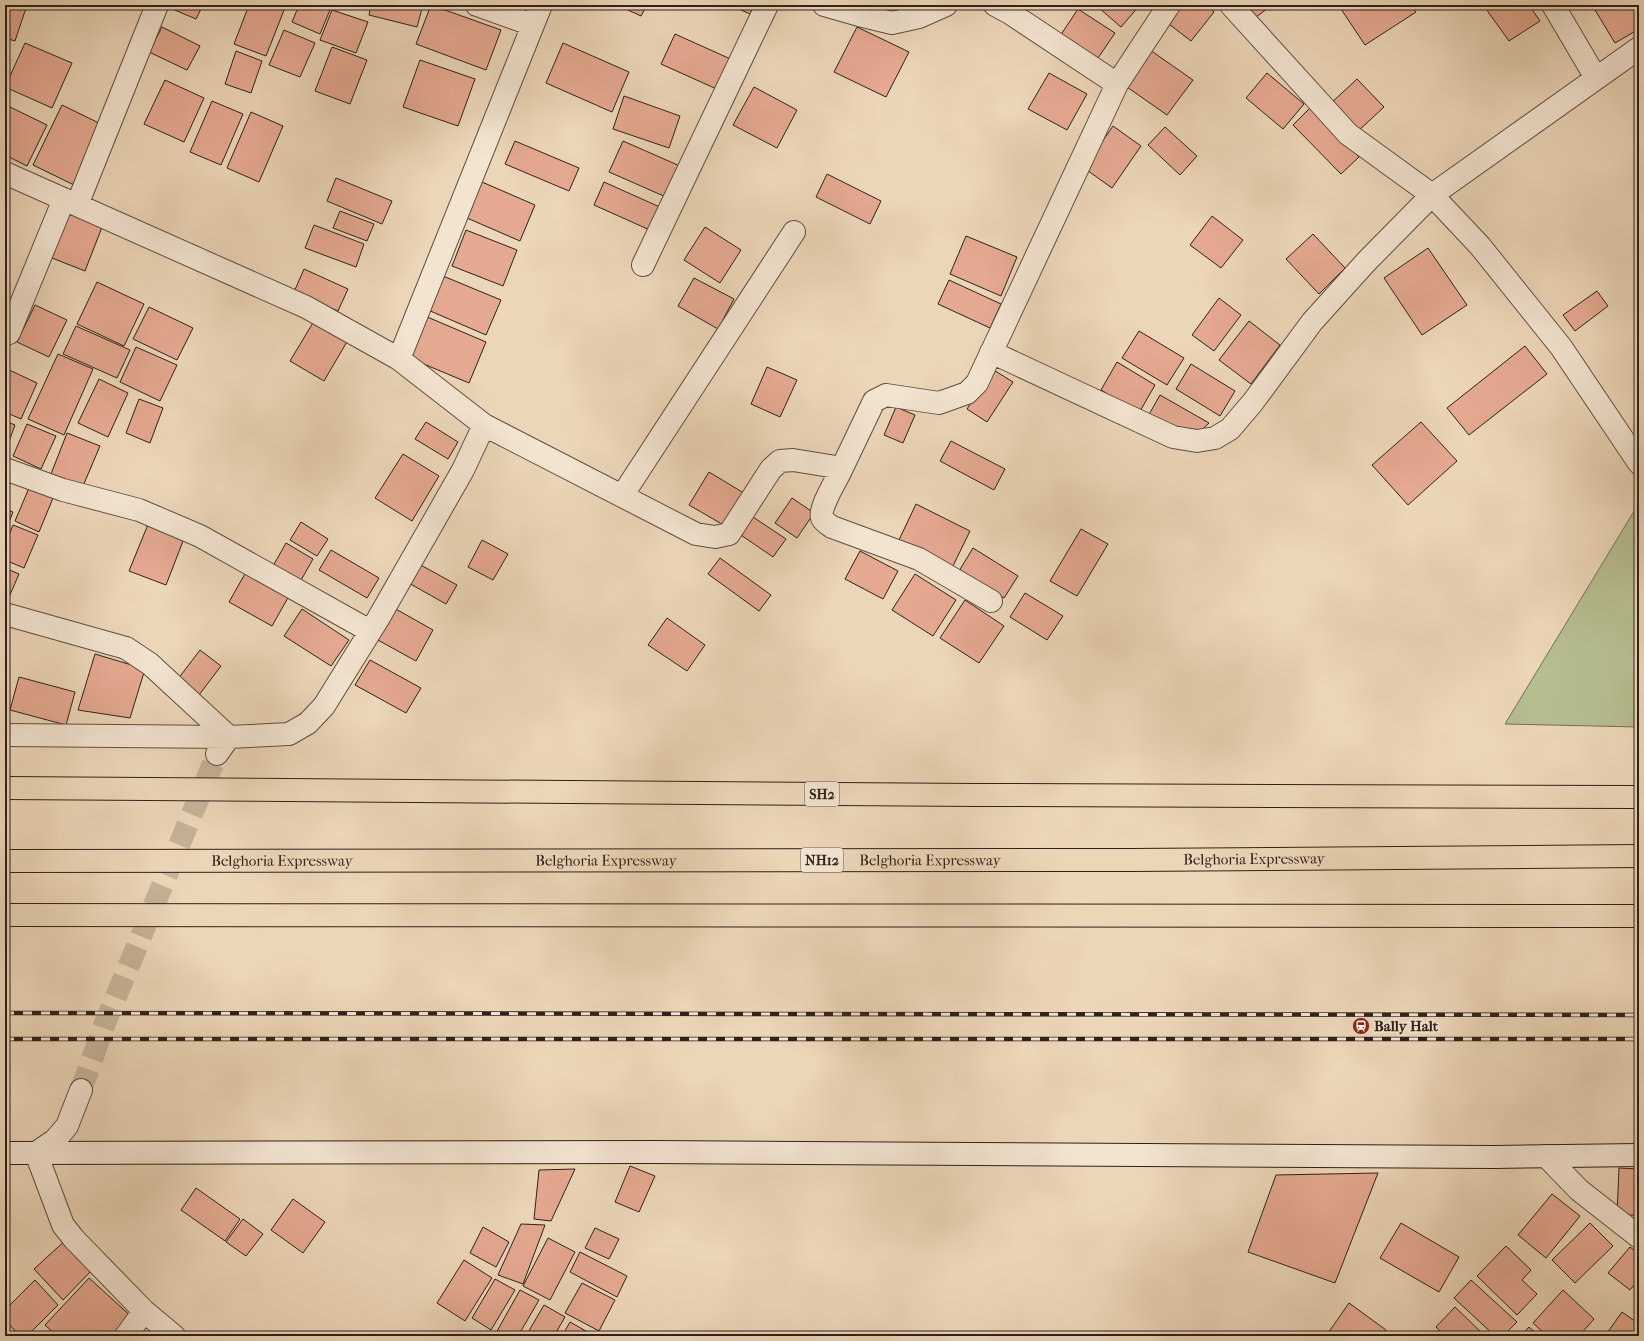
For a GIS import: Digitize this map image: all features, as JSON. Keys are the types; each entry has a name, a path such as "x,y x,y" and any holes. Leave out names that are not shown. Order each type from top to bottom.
{"main road":[{"name":"SH2","path":"5,788 970,795 1639,797"},
{"name":"Belghoria Expressway","path":"5,861 1131,860 1639,856"},
{"path":"5,915 1639,916"}],"street":[{"path":"9,333 70,202 157,5"},
{"path":"477,5 533,25"},
{"path":"399,359 541,5"},
{"path":"643,265 767,5"},
{"path":"824,5 892,23 919,17 946,5"},
{"path":"995,5 1010,13 1117,84"},
{"path":"991,601 919,559 832,527 824,521 822,517 823,508 874,401 886,395 939,402 967,393 976,383 1117,84 1169,5"},
{"path":"1231,5 1348,134 1432,195 1480,246 1560,347 1639,463"},
{"path":"1553,5 1596,78"},
{"path":"991,352 1173,437 1197,441 1216,438 1230,429 1253,402 1312,322 1361,268 1432,195 1639,48"},
{"path":"5,173 306,307 399,359 484,426 696,534 715,537 729,534 771,468 780,461 793,460 842,468"},
{"path":"622,496 794,232"},
{"path":"5,735 223,746 289,734 308,723 324,706 370,631 463,470 484,426"},
{"path":"5,469 63,490 140,510 200,536 370,631"},
{"path":"5,614 126,648 150,664 223,746"},
{"path":"36,1153 55,1140 67,1126 81,1090"},
{"path":"5,1153 660,1152 1546,1156 1639,1155"},
{"path":"36,1153 63,1225 74,1239 144,1311 174,1336"},
{"path":"1546,1156 1579,1190 1639,1237"},
{"path":"126,1336 144,1311"}],"green space":[{"path":"1639,503 1639,727 1505,724"}],"building":[{"path":"5,5 27,5 15,41 5,38"},
{"path":"163,5 203,5 196,19"},
{"path":"249,5 286,5 266,56 234,44"},
{"path":"299,5 332,5 320,34 292,22"},
{"path":"371,5 423,5 417,27 369,15"},
{"path":"431,5 501,30 486,70 416,44"},
{"path":"617,5 647,5 641,16"},
{"path":"730,5 754,5 750,14"},
{"path":"1101,5 1140,5 1121,27 1099,8"},
{"path":"1178,5 1206,5 1214,12 1191,41 1165,21"},
{"path":"1239,5 1272,5 1251,21"},
{"path":"1347,5 1411,5 1416,12 1365,45 1341,9"},
{"path":"1493,5 1529,5 1540,21 1509,41 1486,9"},
{"path":"1592,5 1633,5 1639,15 1639,29 1615,43"},
{"path":"1078,9 1115,33 1096,61 1060,36"},
{"path":"332,10 368,22 356,53 320,40"},
{"path":"162,27 200,46 187,70 149,52"},
{"path":"857,27 909,52 886,97 834,72"},
{"path":"284,30 315,43 300,77 269,65"},
{"path":"675,34 735,61 721,91 661,64"},
{"path":"25,43 72,63 52,108 5,87"},
{"path":"563,43 629,72 612,112 546,83"},
{"path":"332,47 367,60 350,104 315,91"},
{"path":"1150,50 1193,80 1167,115 1124,85"},
{"path":"236,51 262,61 251,93 225,84"},
{"path":"420,60 475,79 458,126 403,107"},
{"path":"1049,73 1087,94 1067,130 1028,109"},
{"path":"1267,73 1304,104 1283,129 1246,98"},
{"path":"1357,79 1384,107 1356,133 1329,105"},
{"path":"165,80 204,98 184,142 144,124"},
{"path":"754,87 797,110 777,148 733,125"},
{"path":"624,96 680,116 669,148 613,129"},
{"path":"212,101 243,114 221,165 190,152"},
{"path":"62,105 103,125 74,185 33,165"},
{"path":"10,107 47,125 27,166 5,155 5,118"},
{"path":"1310,108 1359,157 1341,174 1293,125"},
{"path":"251,112 283,126 259,182 227,168"},
{"path":"1113,126 1141,146 1112,188 1084,168"},
{"path":"1165,127 1197,156 1180,175 1148,145"},
{"path":"515,141 579,168 569,191 505,164"},
{"path":"623,141 680,166 666,197 609,172"},
{"path":"827,174 881,201 870,224 816,197"},
{"path":"336,178 392,201 382,224 327,201"},
{"path":"482,182 535,205 520,241 467,218"},
{"path":"604,182 662,208 652,231 594,205"},
{"path":"70,209 104,222 85,271 52,258"},
{"path":"340,211 374,224 367,241 333,228"},
{"path":"1212,216 1243,240 1221,268 1190,245"},
{"path":"314,225 364,244 356,267 305,248"},
{"path":"705,227 741,250 720,283 684,260"},
{"path":"466,230 517,250 503,286 452,266"},
{"path":"1313,234 1345,268 1319,294 1286,259"},
{"path":"966,236 1017,257 1001,296 950,274"},
{"path":"1428,248 1467,305 1422,335 1384,278"},
{"path":"304,269 348,289 338,311 294,292"},
{"path":"443,276 501,300 486,335 428,310"},
{"path":"694,278 734,299 718,329 678,306"},
{"path":"949,280 1001,304 990,328 938,304"},
{"path":"97,282 144,304 124,346 77,324"},
{"path":"1597,291 1608,306 1575,331 1563,315"},
{"path":"1219,298 1241,315 1214,351 1192,335"},
{"path":"35,305 67,320 49,357 17,342"},
{"path":"149,307 193,328 177,360 133,339"},
{"path":"425,316 486,342 469,383 407,357"},
{"path":"314,321 348,340 324,381 290,361"},
{"path":"1249,321 1280,345 1251,384 1219,360"},
{"path":"76,326 130,350 117,378 63,354"},
{"path":"1139,331 1184,358 1167,385 1122,358"},
{"path":"1525,346 1547,374 1469,435 1447,408"},
{"path":"136,347 177,365 160,401 120,382"},
{"path":"58,354 93,369 64,435 28,419"},
{"path":"1117,362 1155,385 1139,413 1101,390"},
{"path":"1191,364 1235,391 1220,416 1176,389"},
{"path":"767,367 797,380 780,417 751,404"},
{"path":"5,368 37,383 21,419 5,412"},
{"path":"992,369 1013,382 987,422 967,409"},
{"path":"99,379 128,393 108,437 78,423"},
{"path":"1160,395 1209,423 1193,438 1147,418"},
{"path":"139,399 163,408 150,443 126,433"},
{"path":"896,407 915,415 903,443 884,435"},
{"path":"5,421 15,425 5,452"},
{"path":"426,422 458,442 448,459 415,439"},
{"path":"1421,422 1457,461 1408,505 1372,465"},
{"path":"27,424 56,436 41,469 13,456"},
{"path":"67,433 100,446 83,486 51,474"},
{"path":"951,441 1005,469 994,490 940,461"},
{"path":"403,454 439,476 412,521 375,498"},
{"path":"709,472 747,495 727,527 689,505"},
{"path":"29,488 53,498 39,532 15,521"},
{"path":"792,498 814,513 797,538 775,523"},
{"path":"916,504 970,531 952,568 898,542"},
{"path":"5,509 13,512 5,532"},
{"path":"750,515 786,539 773,557 738,533"},
{"path":"149,522 185,536 166,585 129,571"},
{"path":"301,522 328,539 317,556 290,540"},
{"path":"13,525 38,535 24,568 5,560 5,545"},
{"path":"1081,529 1108,544 1077,596 1050,581"},
{"path":"482,540 508,554 493,580 468,567"},
{"path":"286,543 313,559 300,582 273,566"},
{"path":"973,548 1018,576 1004,598 959,571"},
{"path":"331,550 379,578 367,598 319,570"},
{"path":"860,551 898,571 883,599 845,579"},
{"path":"720,558 771,595 759,611 708,574"},
{"path":"417,563 457,585 446,604 407,582"},
{"path":"5,568 19,574 6,604 5,604"},
{"path":"246,572 289,596 272,626 229,602"},
{"path":"915,574 956,600 933,636 892,610"},
{"path":"1025,593 1063,616 1047,640 1010,617"},
{"path":"965,600 1004,626 979,663 940,638"},
{"path":"394,608 433,630 416,661 376,639"},
{"path":"302,609 349,640 331,666 284,636"},
{"path":"667,618 705,645 687,671 648,645"},
{"path":"200,650 221,666 199,695 178,679"},
{"path":"95,654 145,669 130,718 78,710"},
{"path":"370,660 421,688 406,713 355,685"},
{"path":"19,677 75,692 66,725 10,710"},
{"path":"630,1166 655,1176 639,1212 615,1202"},
{"path":"1619,1168 1639,1169 1639,1215 1617,1215"},
{"path":"575,1169 551,1221 534,1219 539,1170"},
{"path":"1378,1173 1335,1283 1248,1252 1276,1175"},
{"path":"196,1188 240,1219 225,1241 181,1210"},
{"path":"1552,1194 1580,1216 1546,1258 1518,1235"},
{"path":"293,1199 325,1222 303,1253 271,1230"},
{"path":"243,1219 263,1234 246,1256 226,1242"},
{"path":"1401,1223 1459,1257 1439,1292 1380,1258"},
{"path":"1590,1223 1613,1246 1575,1283 1552,1260"},
{"path":"521,1224 545,1225 523,1284 498,1275"},
{"path":"483,1227 509,1242 496,1267 470,1253"},
{"path":"595,1228 619,1239 609,1259 585,1248"},
{"path":"68,1238 95,1267 63,1300 34,1269"},
{"path":"548,1238 575,1252 550,1300 523,1286"},
{"path":"1506,1246 1531,1270 1522,1280 1537,1294 1517,1315 1477,1276"},
{"path":"1630,1247 1639,1254 1639,1279 1630,1290 1608,1273"},
{"path":"580,1252 627,1276 617,1297 570,1272"},
{"path":"464,1260 492,1278 465,1321 437,1303"},
{"path":"89,1278 133,1318 116,1336 57,1336 45,1325"},
{"path":"495,1279 515,1290 491,1330 472,1318"},
{"path":"35,1280 58,1305 27,1336 20,1336 5,1320 5,1310"},
{"path":"1471,1280 1517,1322 1503,1336 1495,1336 1454,1298"},
{"path":"582,1283 615,1300 599,1331 565,1313"},
{"path":"520,1290 539,1300 518,1336 501,1336 496,1333"},
{"path":"1563,1290 1594,1319 1579,1336 1547,1336 1533,1323"},
{"path":"1349,1303 1386,1330 1382,1336 1326,1336"},
{"path":"544,1305 565,1317 554,1336 526,1336"},
{"path":"1455,1307 1485,1336 1445,1336 1436,1327"},
{"path":"1622,1312 1639,1324 1639,1336 1605,1336"},
{"path":"570,1322 593,1335 562,1336"},
{"path":"1529,1327 1539,1336 1521,1336"}],"tunnel":[{"path":"81,1090 105,1023 217,754"}],"railway":[{"path":"5,1013 1639,1015"},
{"path":"5,1039 1639,1039"}],"place":[{"name":"Bally Halt","path":"1361,1026"}]}
